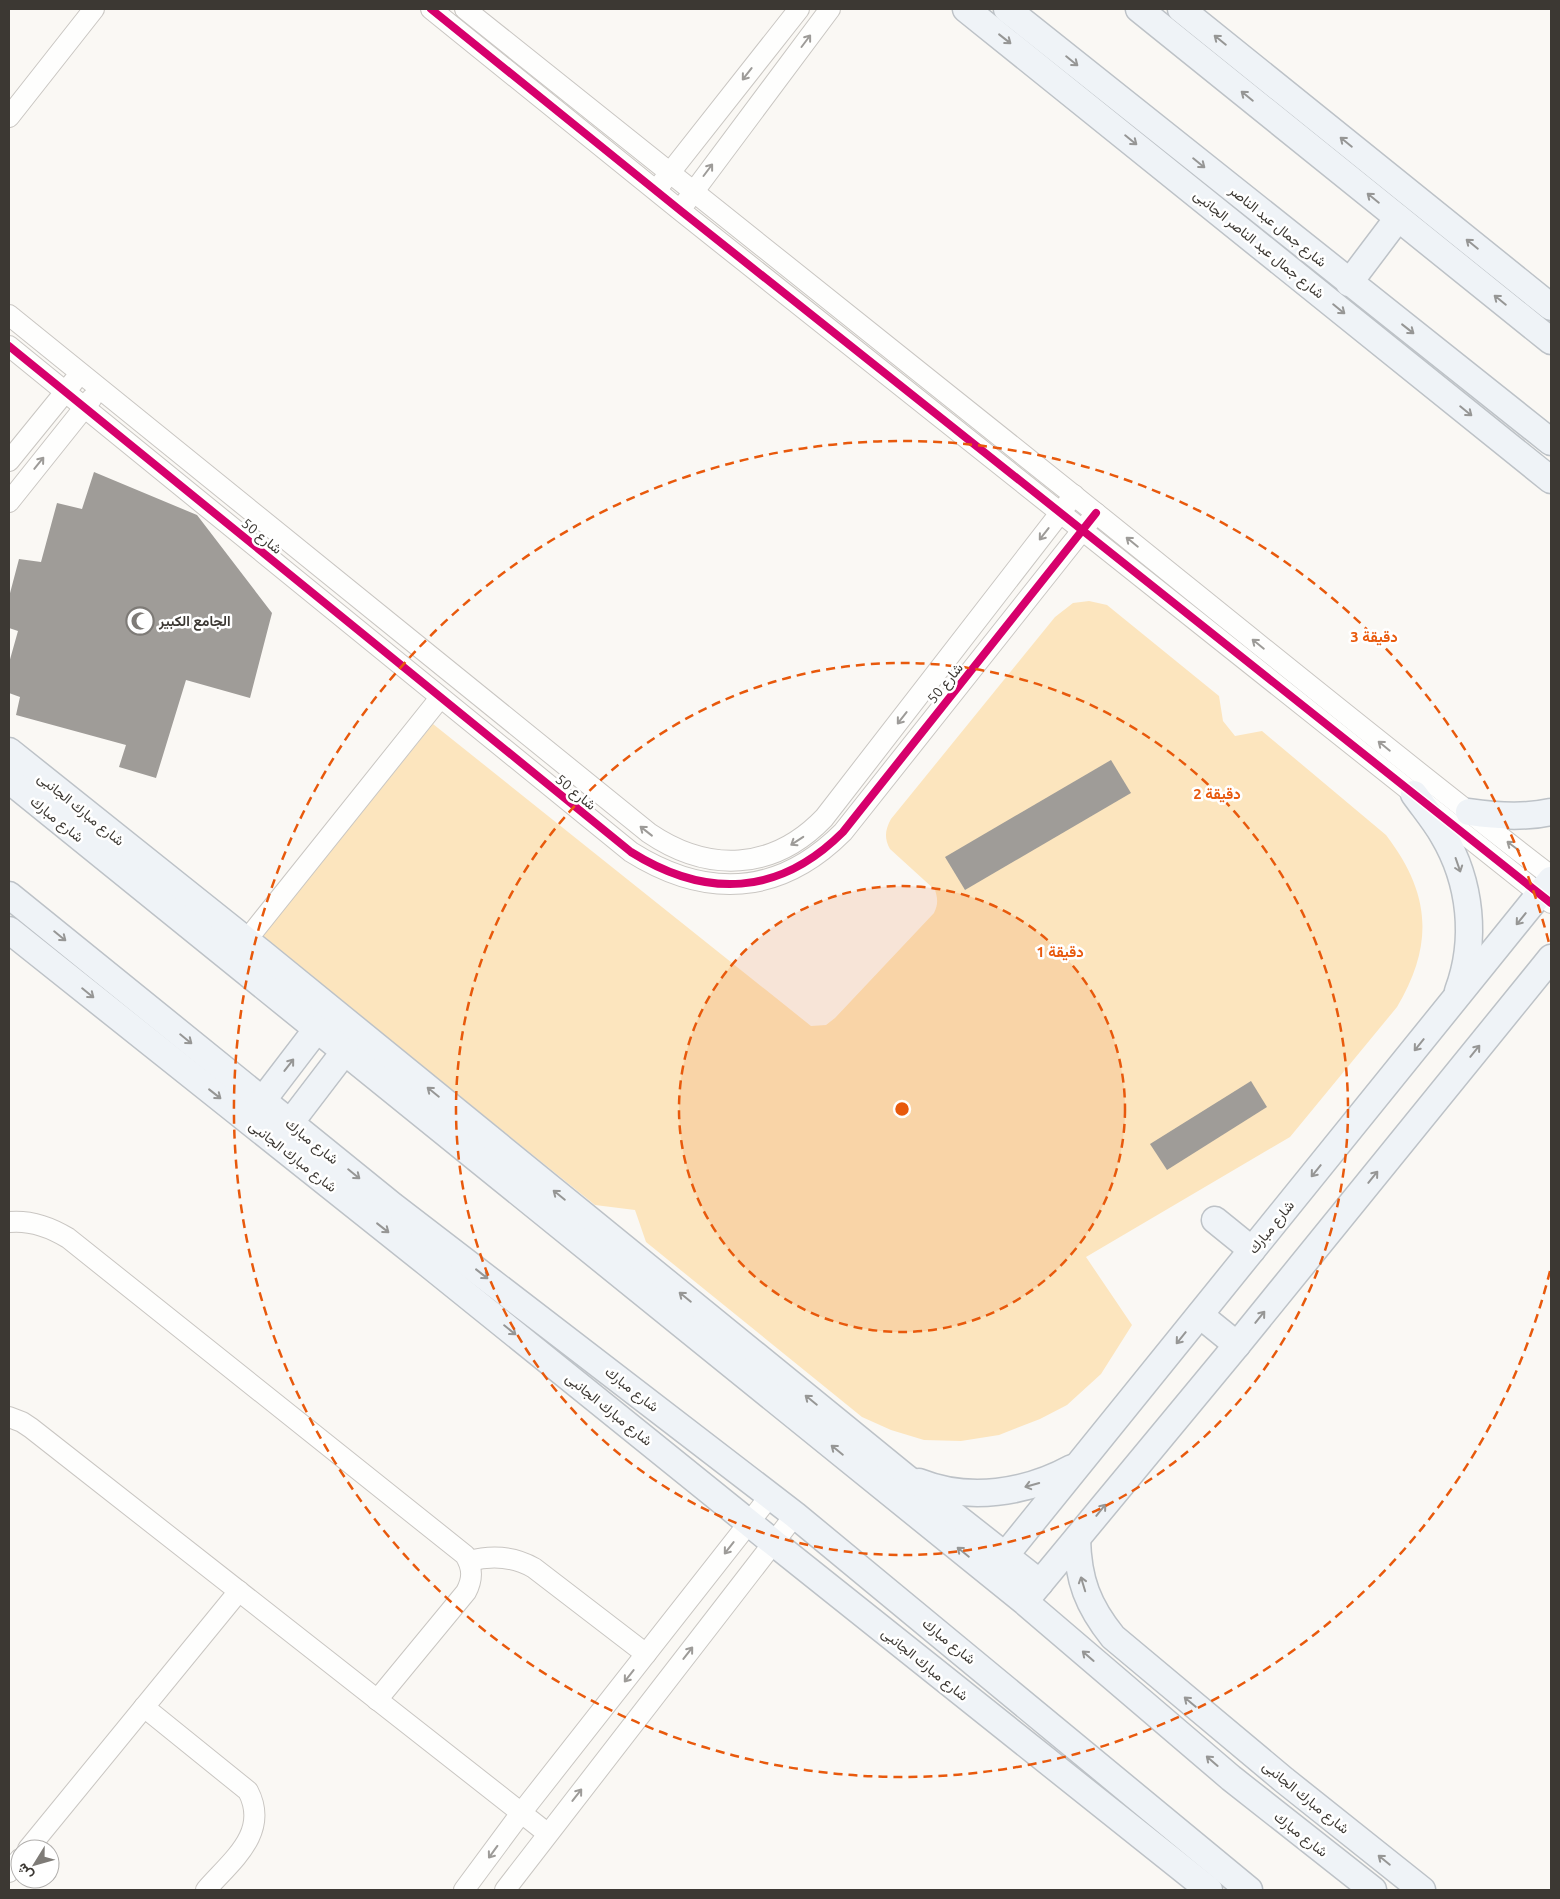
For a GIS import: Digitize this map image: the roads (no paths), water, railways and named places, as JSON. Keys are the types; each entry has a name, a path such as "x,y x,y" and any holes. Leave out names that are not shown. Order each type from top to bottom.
{"main road":[{"name":"شارع جمال عبد الناصر الجانبى","path":"966,9 1042,52 1551,480"},
{"name":"شارع جمال عبد الناصر","path":"1007,9 1042,52 1349,283 1544,437"},
{"path":"1139,9 1545,334"},
{"path":"1182,9 1550,302"},
{"path":"1349,283 1398,218"},
{"path":"1520,455 1544,437"},
{"name":"شارع مبارك الجانبى","path":"9,751 239,950 609,1251 904,1476 998,1565 1033,1592"},
{"name":"شارع مبارك","path":"9,780 239,950 317,1029 345,1052 609,1251 998,1565 1548,888"},
{"path":"1420,787 1455,857 1463,880 1468,905 1468,954 1454,1002"},
{"path":"1469,812 1493,816 1518,816 1551,812"},
{"name":"شارع مبارك","path":"9,895 401,1212 795,1515 1249,1890"},
{"path":"14,935 38,918"},
{"name":"شارع مبارك الجانبى","path":"14,935 1209,1890"},
{"path":"1033,1592 1237,1345 1551,958"},
{"path":"262,1101 317,1029"},
{"path":"290,1123 345,1052"},
{"path":"1215,1220 1252,1250"},
{"path":"1200,1315 1237,1345"},
{"path":"904,1476 947,1490 992,1492 1014,1490 1036,1484 1077,1466"},
{"name":"شارع مبارك الجانبى","path":"1078,1539 1078,1560 1082,1582 1089,1602 1100,1621 1113,1637 1284,1780 1422,1890"},
{"name":"شارع مبارك","path":"1033,1592 1231,1778 1372,1890"},
{"path":"1231,1778 1284,1780"}],"street":[{"path":"9,117 94,9"},
{"path":"431,9 1082,530 1420,787 1548,888"},
{"path":"465,9 1074,495 1420,787 1469,812 1548,888"},
{"path":"656,190 799,9"},
{"path":"681,210 692,192 830,9"},
{"path":"1545,334 1550,302"},
{"name":"شارع 50","path":"9,315 649,833 676,849 708,859 742,860 774,853 788,847 813,829 850,785 1074,495"},
{"name":"شارع 50","path":"9,346 631,852 663,870 702,882 743,884 764,880 799,867 829,845 868,800 1096,513"},
{"path":"9,462 80,373"},
{"path":"9,502 99,388"},
{"path":"466,719 481,697"},
{"path":"239,950 440,698"},
{"path":"850,785 868,800"},
{"path":"9,1222 37,1224 68,1238 461,1550 469,1561 472,1576 466,1592 377,1700"},
{"path":"9,1417 31,1428 547,1833"},
{"path":"464,1890 521,1813 770,1496"},
{"path":"505,1890 547,1833 795,1515"},
{"path":"469,1561 494,1557 525,1563 673,1671"},
{"path":"36,1839 238,1591"},
{"path":"144,1707 248,1791 253,1799 256,1819 250,1838 206,1890"}],"place":[{"name":"الجامع الكبير","path":"140,621"}]}
